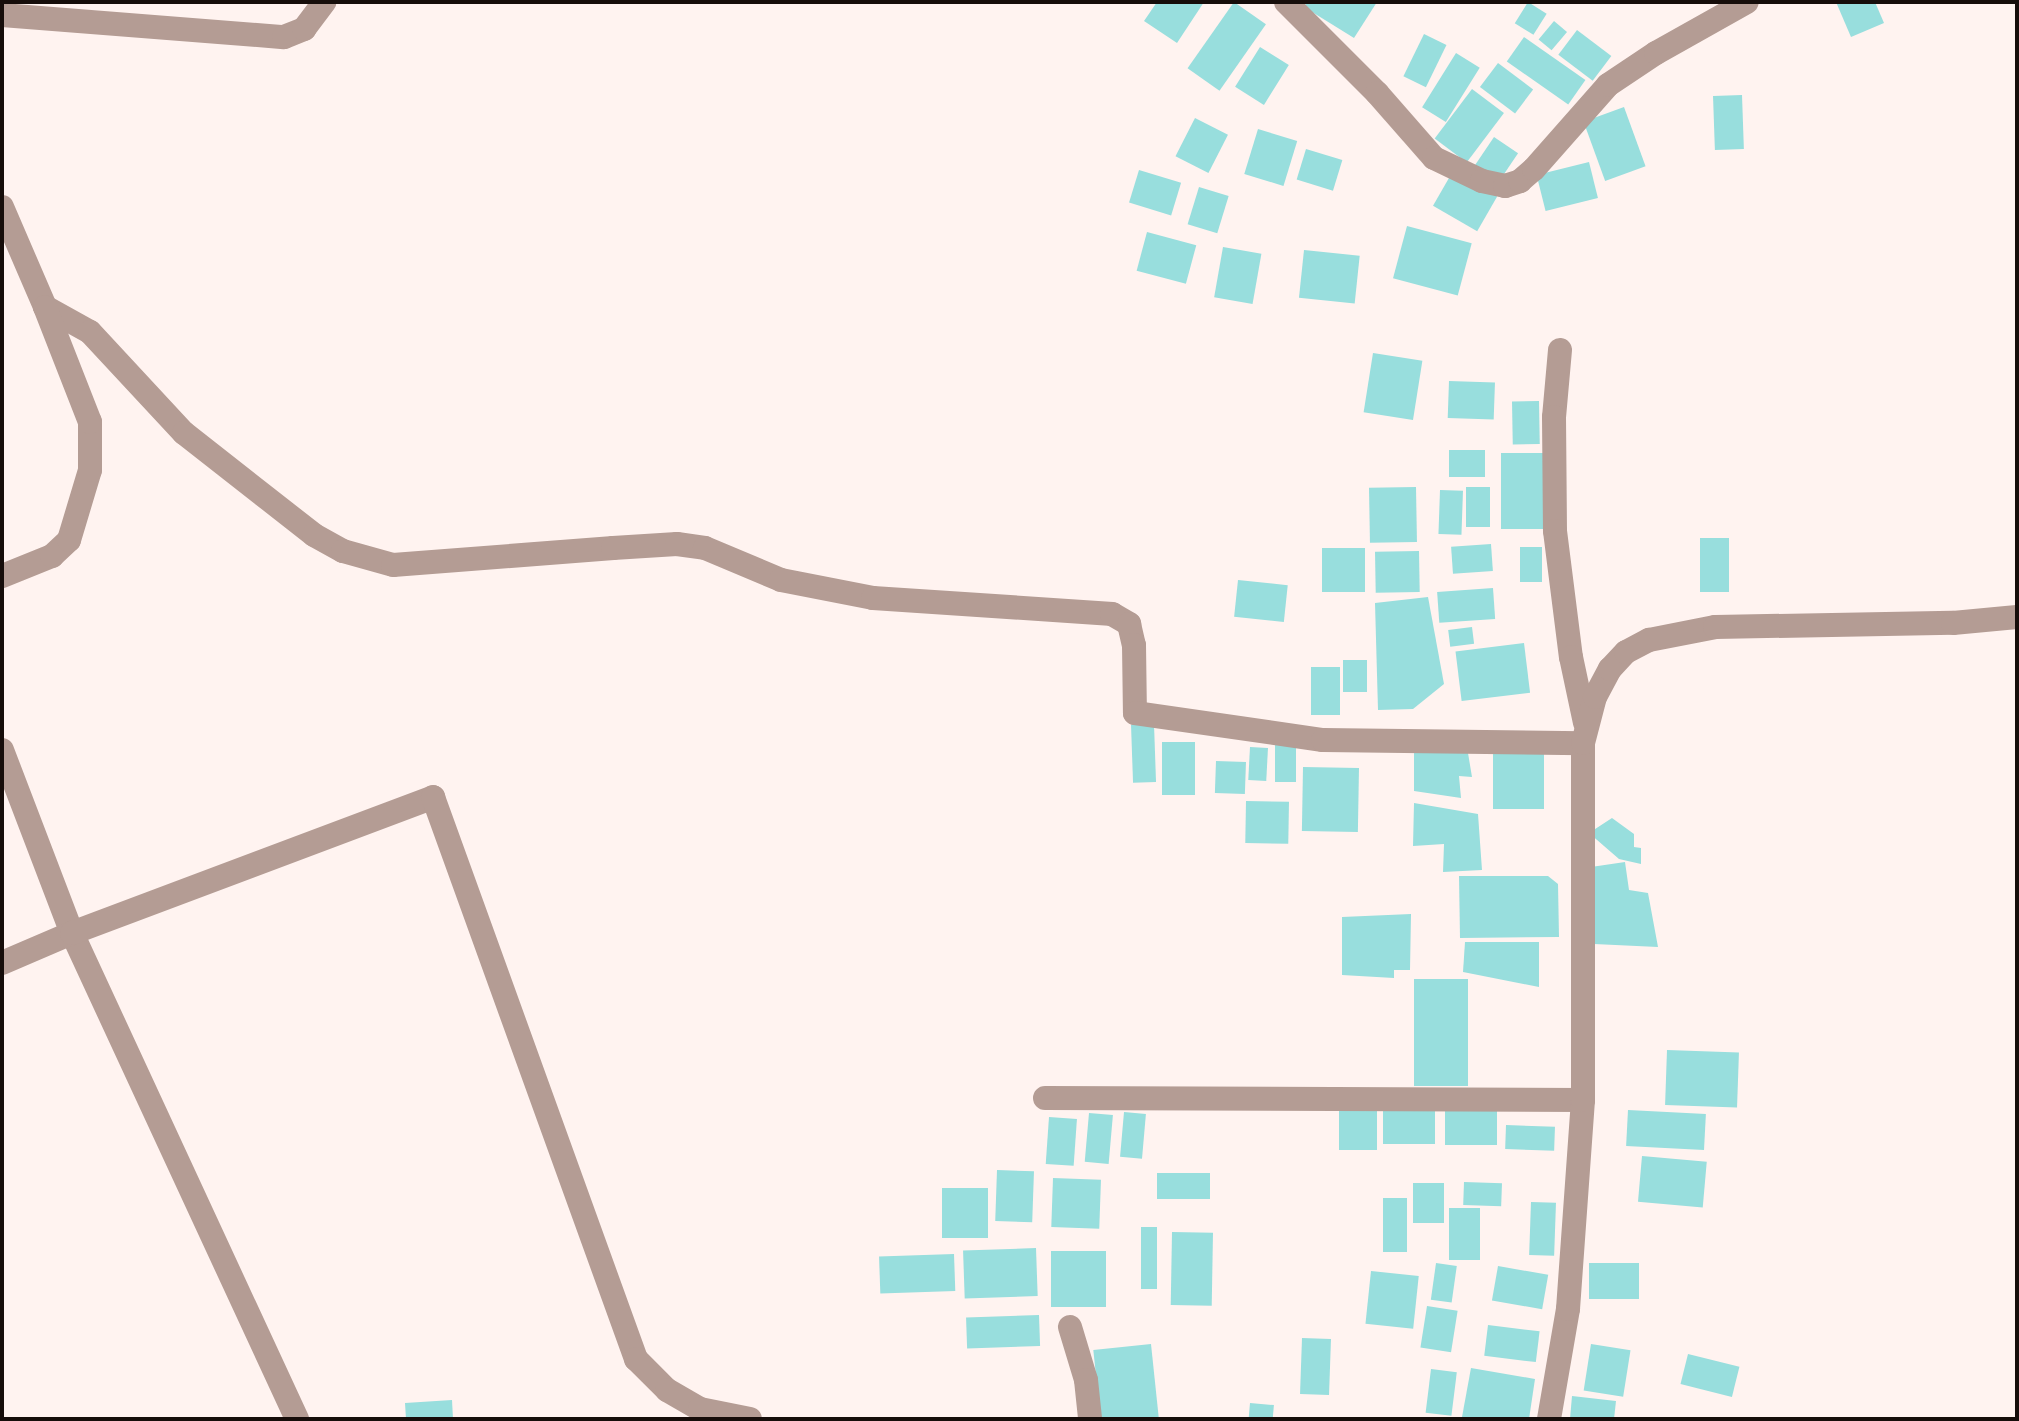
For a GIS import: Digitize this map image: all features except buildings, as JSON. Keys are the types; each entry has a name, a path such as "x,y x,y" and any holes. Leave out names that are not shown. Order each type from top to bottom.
{"street":[{"path":"2,15 257,38 284,37 304,29 324,2"},
{"path":"1286,2 1377,93 1434,158 1482,181 1505,186 1520,181 1534,169 1608,85 1656,53 1747,2"},
{"path":"2,207 90,422 90,470 69,540 52,556 2,576"},
{"path":"45,307 90,332 184,433 314,535 343,551 393,565 677,544 705,548 781,580 873,598 1112,614 1129,624 1134,645 1135,713 1323,740 1584,734"},
{"path":"1549,1419 1568,1309 1583,1100 1584,734 1555,531 1554,417 1560,350"},
{"path":"1584,734 1610,669 1626,652 1669,633 1715,627 1953,623 2017,617"},
{"path":"3,758 72,933 297,1419"},
{"path":"2,963 72,933 433,797 636,1359 667,1390 700,1409 750,1419"},
{"path":"1045,1098 1583,1100"},
{"path":"1070,1327 1086,1380 1090,1419"}]}
